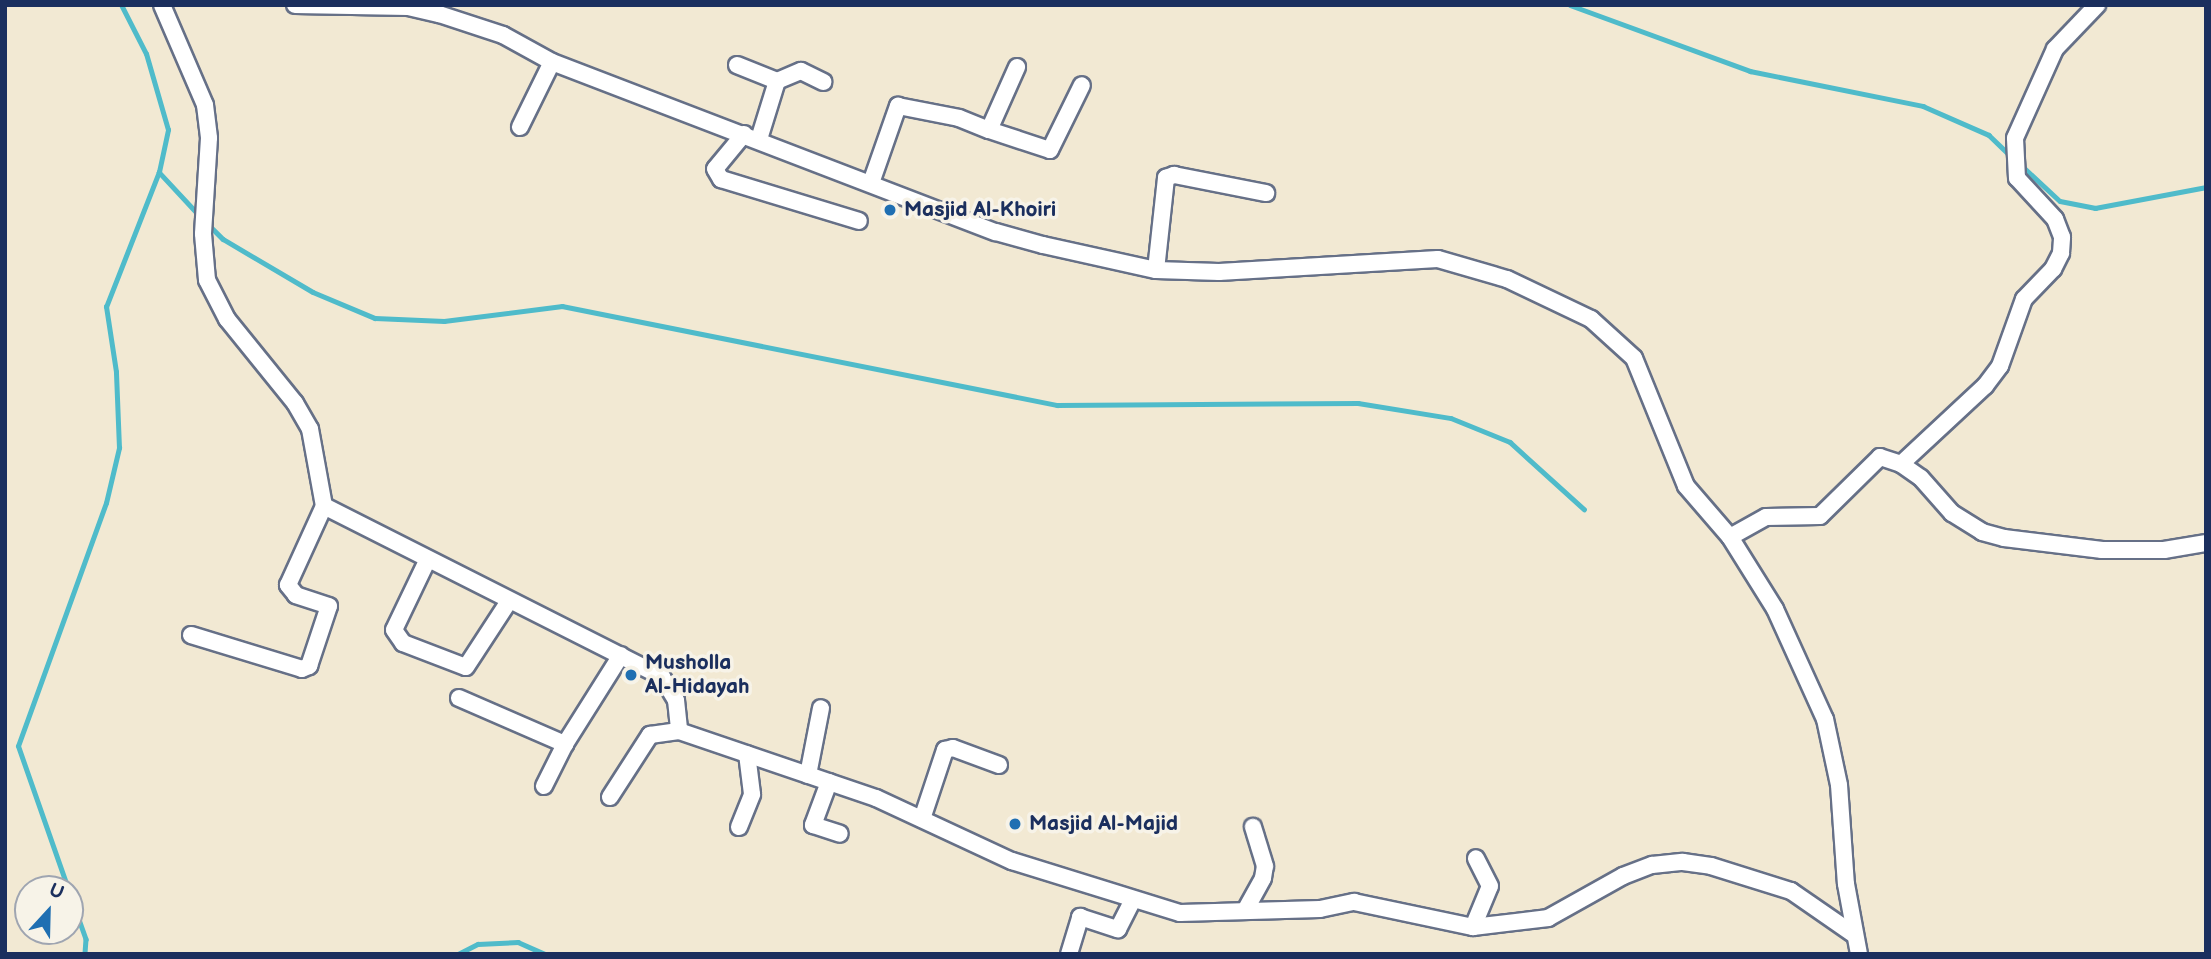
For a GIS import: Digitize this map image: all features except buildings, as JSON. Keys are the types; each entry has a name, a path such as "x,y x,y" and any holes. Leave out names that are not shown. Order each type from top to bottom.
{"street":[{"path":"162,5 205,105 209,138 203,234 207,280 227,319 295,403 310,429 324,506 288,585 296,595 329,606 309,667 302,669 191,635"},
{"path":"295,5 408,7 439,14 503,35 552,62 996,232 1156,270 1308,269 1412,257 1463,264 1548,296 1591,319 1634,358 1686,486 1730,537 1775,610 1825,719 1839,785 1853,934 1859,954"},
{"path":"1901,464 1985,386 2000,366 2024,299 2053,269 2061,253 2062,237 2055,219 2017,178 2015,138 2055,49 2097,5"},
{"path":"520,127 552,62"},
{"path":"737,65 778,80 801,71 824,82"},
{"path":"989,130 1017,67"},
{"path":"778,80 752,137 715,169 721,179 859,221"},
{"path":"871,183 898,106 958,118 1051,150 1082,85"},
{"path":"1156,270 1166,178 1174,175 1266,192"},
{"path":"1730,537 1766,517 1820,516 1872,461 1888,457 1932,488 1952,513 1982,532 2004,538 2102,550 2164,550 2206,543"},
{"path":"324,506 427,561 621,655 671,686 679,731"},
{"path":"427,561 394,630 403,643 466,667 509,601"},
{"path":"544,786 565,744 621,655"},
{"path":"459,698 565,744"},
{"path":"808,775 821,708"},
{"path":"610,797 650,735 679,731 829,782 1012,861 1132,901 1180,912 1320,909 1354,902 1473,927 1548,918 1623,876 1652,865 1683,862 1711,866 1791,891 1853,934"},
{"path":"922,820 945,750 953,748 999,765"},
{"path":"739,827 752,794 747,754"},
{"path":"829,782 813,825 840,834"},
{"path":"1245,909 1263,878 1265,866 1253,827"},
{"path":"1473,927 1490,886 1476,858"},
{"path":"1069,954 1080,917 1118,929 1132,901"}],"waterway":[{"path":"63,875 18,746 106,503 119,448 116,372 106,307 159,172 168,130 146,54 121,5"},
{"path":"1570,5 1750,71 1923,106 1989,135 2011,156"},
{"path":"2020,164 2060,201 2095,208 2206,187"},
{"path":"159,172 199,215"},
{"path":"208,224 223,239 313,292 375,318 444,321 562,306 1057,405 1358,403 1451,418 1510,442 1584,509"},
{"path":"84,933 85,954"},
{"path":"458,954 478,944 518,942 545,954"}],"place":[{"name":"Masjid Al-Khoiri","path":"890,210"},
{"name":"Musholla Al-Hidayah","path":"631,675"},
{"name":"Masjid Al-Majid","path":"1015,824"}]}
